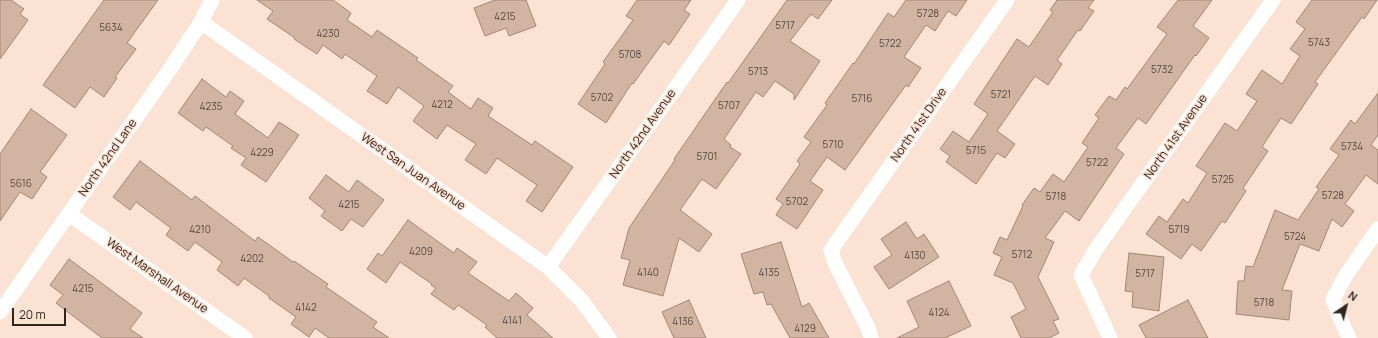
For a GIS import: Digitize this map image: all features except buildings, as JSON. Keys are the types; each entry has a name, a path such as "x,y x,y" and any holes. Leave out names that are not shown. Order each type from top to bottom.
{"street":[{"name":"North 42nd Lane","path":"0,312 170,69 201,22 212,0"},
{"name":"North 42nd Avenue","path":"548,267 738,0"},
{"name":"North 41st Drive","path":"871,338 868,328 835,263 831,250 1007,0"},
{"name":"North 41st Avenue","path":"1110,338 1081,275 1096,250 1273,0"},
{"name":"West San Juan Avenue","path":"201,22 548,267 582,301 609,338"},
{"name":"West Marshall Avenue","path":"69,214 245,338"},
{"path":"1349,338 1333,299 1346,275 1378,229"}]}
